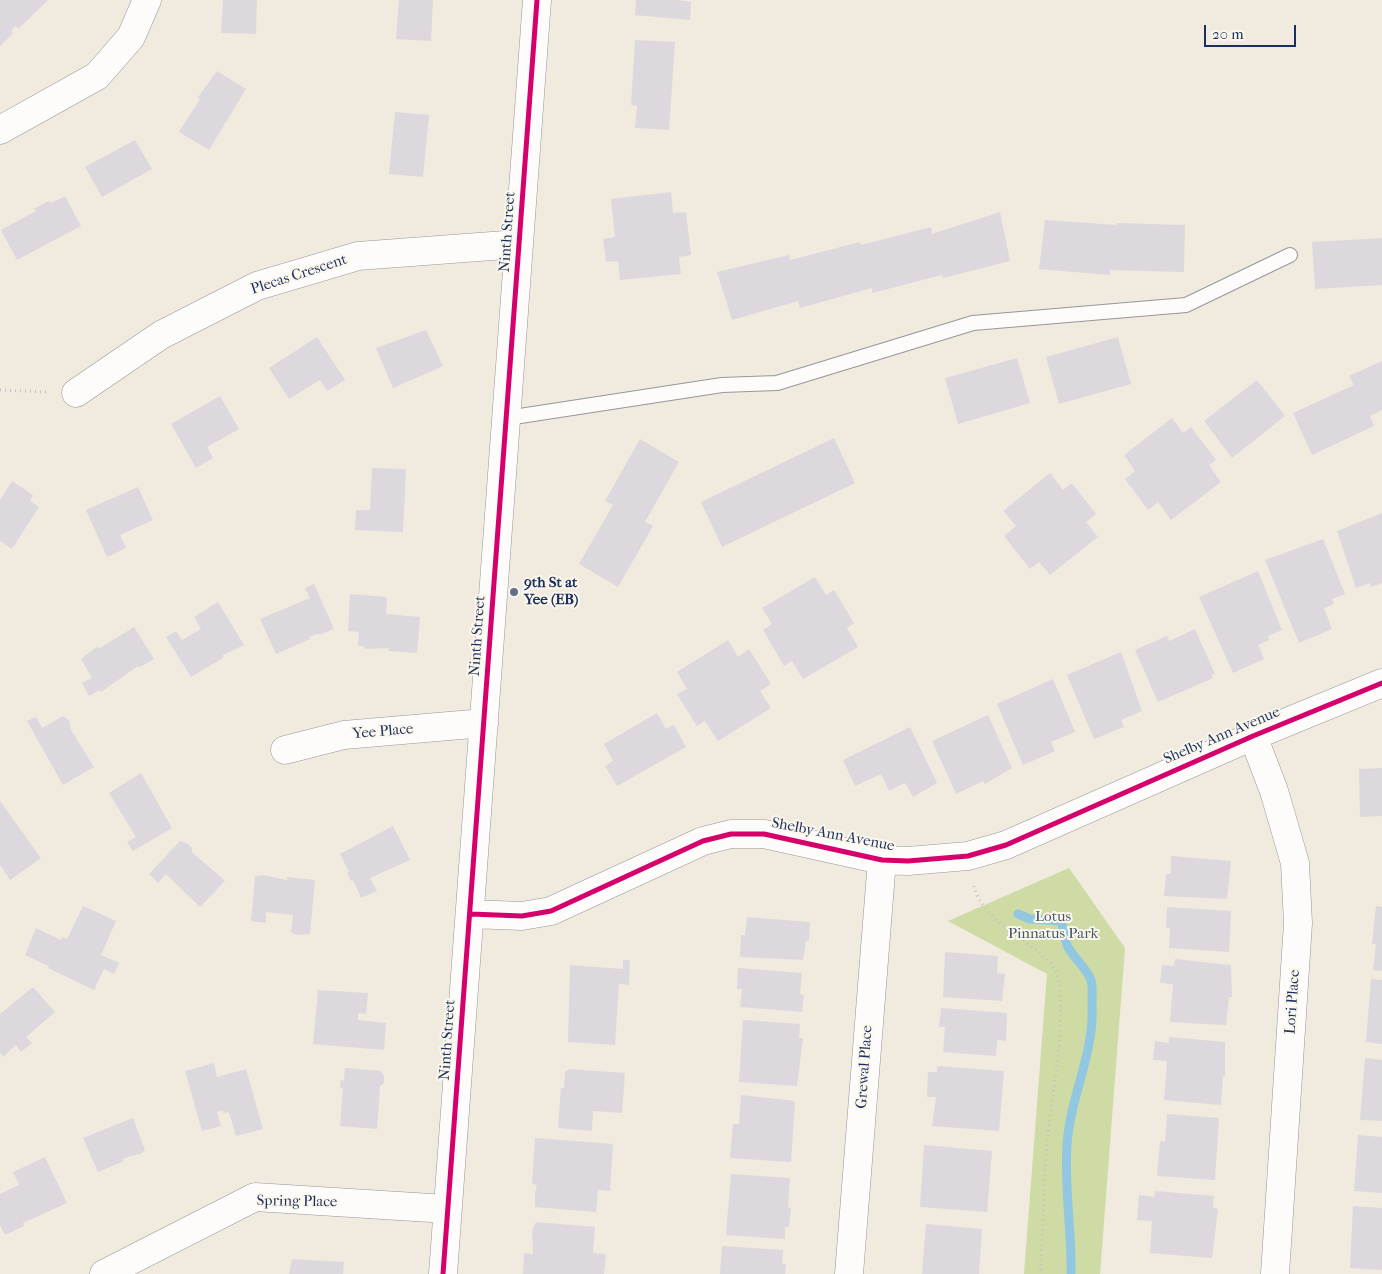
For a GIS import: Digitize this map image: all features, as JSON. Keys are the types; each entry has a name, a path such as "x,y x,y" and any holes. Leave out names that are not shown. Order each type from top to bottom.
{"street":[{"path":"0,130 97,76 131,37 147,0"},
{"name":"Ninth Street","path":"443,1274 537,0"},
{"name":"Plecas Crescent","path":"76,393 161,335 257,286 358,256 519,244"},
{"name":"Shelby Ann Avenue","path":"470,914 522,916 551,911 703,841 731,834 764,834 882,860 937,860 968,856 1006,845 1253,736 1382,683"},
{"name":"Yee Place","path":"285,750 344,735 484,723"},
{"name":"Lori Place","path":"1253,736 1274,791 1295,863 1298,913 1275,1274"},
{"name":"Grewal Place","path":"849,1274 882,860"},
{"name":"Spring Place","path":"104,1274 255,1197 448,1209"}],"lane":[{"path":"507,418 722,385 777,383 973,323 1186,305 1290,255"}],"path":[{"path":"0,390 76,393"},
{"path":"968,856 976,894 1006,929 1046,959 1054,968 1058,977 1059,1026 1047,1144 1040,1274"}],"green space":[{"name":"Lotus Pinnatus Park","path":"1069,868 1125,948 1100,1274 1024,1274 1047,974 948,921"}],"building":[{"path":"0,0 48,0 18,29 16,26 11,31 13,33 0,46"},
{"path":"223,0 257,0 256,34 221,33"},
{"path":"399,0 433,0 431,41 396,39"},
{"path":"636,0 691,2 690,20 635,15"},
{"path":"635,40 675,42 669,130 635,128 637,106 631,105"},
{"path":"217,71 246,89 209,150 179,132 200,99 198,97"},
{"path":"395,112 429,115 423,177 389,174"},
{"path":"135,140 152,169 102,197 85,167"},
{"path":"671,192 673,213 686,212 691,255 679,257 681,274 620,280 618,261 606,262 603,239 615,237 611,199"},
{"path":"65,196 81,226 17,260 1,230 36,211 34,209 49,201 51,203"},
{"path":"1000,212 1010,261 943,278 942,275 872,293 872,288 800,308 798,301 732,320 717,272 789,255 790,260 860,242 861,245 931,227 932,234"},
{"path":"1045,220 1117,225 1117,223 1185,225 1184,272 1110,270 1110,275 1039,269"},
{"path":"1382,238 1382,285 1315,289 1312,242"},
{"path":"426,330 443,366 393,388 376,348"},
{"path":"317,337 345,380 327,391 320,380 289,399 269,368"},
{"path":"1118,337 1131,384 1059,404 1046,357"},
{"path":"1017,358 1030,403 958,424 945,378"},
{"path":"1382,361 1382,410 1370,416 1374,426 1312,455 1293,413 1354,385 1349,376"},
{"path":"1257,380 1285,416 1232,458 1204,421"},
{"path":"220,396 239,429 207,447 213,458 196,468 171,424"},
{"path":"1172,418 1183,433 1191,427 1216,460 1209,465 1221,482 1171,520 1158,502 1148,510 1125,479 1135,471 1124,455"},
{"path":"834,438 855,483 722,547 701,502"},
{"path":"640,439 679,462 645,522 653,526 618,587 579,564 613,505 605,501"},
{"path":"372,468 406,469 403,532 355,530 356,510 370,510"},
{"path":"1050,473 1063,490 1072,483 1096,514 1086,522 1098,537 1050,575 1039,562 1030,569 1004,536 1016,526 1003,511"},
{"path":"12,481 33,495 30,501 39,507 12,549 0,541 0,500"},
{"path":"138,487 153,520 120,535 126,548 107,557 86,510"},
{"path":"1382,513 1382,583 1371,587 1370,583 1356,588 1337,531"},
{"path":"1323,539 1345,594 1332,599 1334,604 1324,608 1332,629 1299,643 1265,560"},
{"path":"1258,571 1282,630 1268,636 1269,640 1258,645 1264,659 1233,673 1199,597"},
{"path":"815,577 826,595 834,590 854,623 847,628 858,647 803,679 792,661 784,666 763,630 772,624 762,608"},
{"path":"314,584 334,629 309,637 310,639 276,654 260,619 310,598 305,588"},
{"path":"350,594 387,597 386,614 420,617 417,653 388,651 389,648 365,649 363,646 358,646 359,632 348,631"},
{"path":"218,602 244,645 223,655 223,658 191,677 166,637 176,631 182,640 201,629 194,617"},
{"path":"134,627 154,659 140,667 138,666 101,692 100,690 89,696 82,683 92,678 81,659 96,647 100,648"},
{"path":"1195,629 1215,674 1211,675 1213,678 1158,702 1135,650 1167,636 1169,641"},
{"path":"728,640 738,657 749,649 771,684 760,691 771,708 718,741 705,721 697,726 677,694 687,689 677,672"},
{"path":"1121,652 1142,711 1121,720 1124,727 1094,739 1067,675"},
{"path":"1053,679 1075,732 1051,742 1055,751 1023,765 997,704"},
{"path":"657,713 666,729 674,725 686,747 617,786 605,766 613,761 604,744"},
{"path":"988,715 1012,768 985,784 983,781 956,794 932,741"},
{"path":"63,716 69,720 71,730 94,767 63,785 27,721 36,717 42,728"},
{"path":"910,727 937,783 913,797 905,783 889,791 881,774 855,786 843,760"},
{"path":"1382,768 1382,816 1360,817 1359,769"},
{"path":"141,773 172,828 133,851 127,842 136,837 109,793"},
{"path":"0,801 41,858 10,880 0,865"},
{"path":"393,826 410,860 370,878 377,891 361,898 353,880 351,881 347,873 349,872 340,854"},
{"path":"180,841 188,844 192,848 192,852 225,881 200,907 166,874 158,883 149,874"},
{"path":"1171,856 1231,861 1227,899 1164,896 1166,874 1171,874"},
{"path":"263,875 287,880 287,877 315,880 310,934 296,935 291,932 293,915 266,912 266,923 251,921 255,876"},
{"path":"83,906 116,921 101,955 119,963 114,974 104,969 94,990 25,955 36,928 61,940 62,937 67,939"},
{"path":"1376,906 1382,907 1382,971 1373,970 1376,944 1372,944"},
{"path":"1167,907 1231,911 1229,952 1169,948 1170,928 1166,928"},
{"path":"747,917 810,922 809,941 806,941 803,960 740,957 741,935 745,935"},
{"path":"945,952 998,956 997,973 1005,974 1002,1001 943,997"},
{"path":"1175,959 1231,965 1232,997 1229,997 1226,1025 1170,1022 1173,984 1160,983 1162,965 1174,966"},
{"path":"623,960 630,960 629,985 619,984 615,1045 568,1042 570,965 623,969"},
{"path":"738,968 802,973 800,994 804,995 802,1012 740,1007 742,989 737,989"},
{"path":"1371,979 1382,980 1382,1044 1366,1042"},
{"path":"33,987 55,1012 26,1037 32,1043 21,1052 16,1045 3,1057 0,1053 0,1014"},
{"path":"318,990 368,993 366,1014 358,1013 358,1020 386,1023 384,1050 313,1044"},
{"path":"941,1008 1007,1013 1006,1041 997,1040 996,1056 943,1052 945,1027 939,1027"},
{"path":"743,1020 800,1024 799,1038 803,1038 797,1086 739,1082"},
{"path":"1169,1037 1225,1042 1225,1076 1223,1076 1221,1105 1164,1100 1167,1061 1153,1060 1155,1041 1169,1043"},
{"path":"1365,1058 1382,1060 1382,1121 1360,1120"},
{"path":"214,1063 217,1077 246,1069 263,1129 236,1136 229,1112 223,1113 223,1110 217,1112 221,1126 202,1131 185,1071"},
{"path":"937,1066 1004,1071 999,1131 932,1126 936,1097 927,1097 928,1072 937,1072"},
{"path":"345,1068 381,1071 384,1076 384,1083 380,1086 377,1129 340,1126 343,1088 340,1088 341,1080 344,1081"},
{"path":"569,1069 625,1073 622,1113 593,1111 592,1131 558,1128 561,1088 564,1088 565,1072"},
{"path":"741,1095 795,1101 791,1162 730,1158 733,1124 739,1124"},
{"path":"1167,1114 1219,1118 1215,1180 1157,1176 1160,1141 1165,1142"},
{"path":"133,1118 145,1150 141,1154 130,1156 123,1159 124,1161 98,1172 83,1138"},
{"path":"1358,1135 1382,1137 1382,1193 1354,1191"},
{"path":"535,1138 613,1144 610,1191 598,1190 596,1212 535,1207 537,1185 532,1184"},
{"path":"924,1145 992,1151 987,1212 920,1207"},
{"path":"45,1157 67,1203 23,1223 24,1226 5,1235 0,1225 0,1194 19,1185 13,1172"},
{"path":"731,1174 790,1178 788,1207 791,1208 789,1227 785,1227 785,1239 726,1235"},
{"path":"1155,1191 1214,1196 1213,1208 1218,1209 1212,1258 1150,1253 1152,1221 1137,1220 1139,1195 1154,1197"},
{"path":"1353,1206 1382,1208 1382,1270 1350,1268"},
{"path":"536,1222 595,1227 593,1253 606,1254 604,1274 523,1274 524,1253 533,1254 532,1230"},
{"path":"926,1224 982,1229 979,1274 922,1274"},
{"path":"722,1246 783,1250 782,1264 786,1264 785,1274 720,1274"},
{"path":"292,1259 344,1262 343,1274 289,1274"}],"waterway":[{"path":"1018,914 1030,919 1060,921 1067,946 1092,983 1090,1039 1069,1127 1067,1145 1071,1274"}],"cycle path":[{"path":"443,1274 537,0"},
{"path":"470,914 522,916 551,911 703,841 731,834 764,834 882,860 908,861 968,856 1006,845 1253,736 1382,683"}],"place":[{"name":"9th St at Yee (EB)","path":"514,592"}]}
